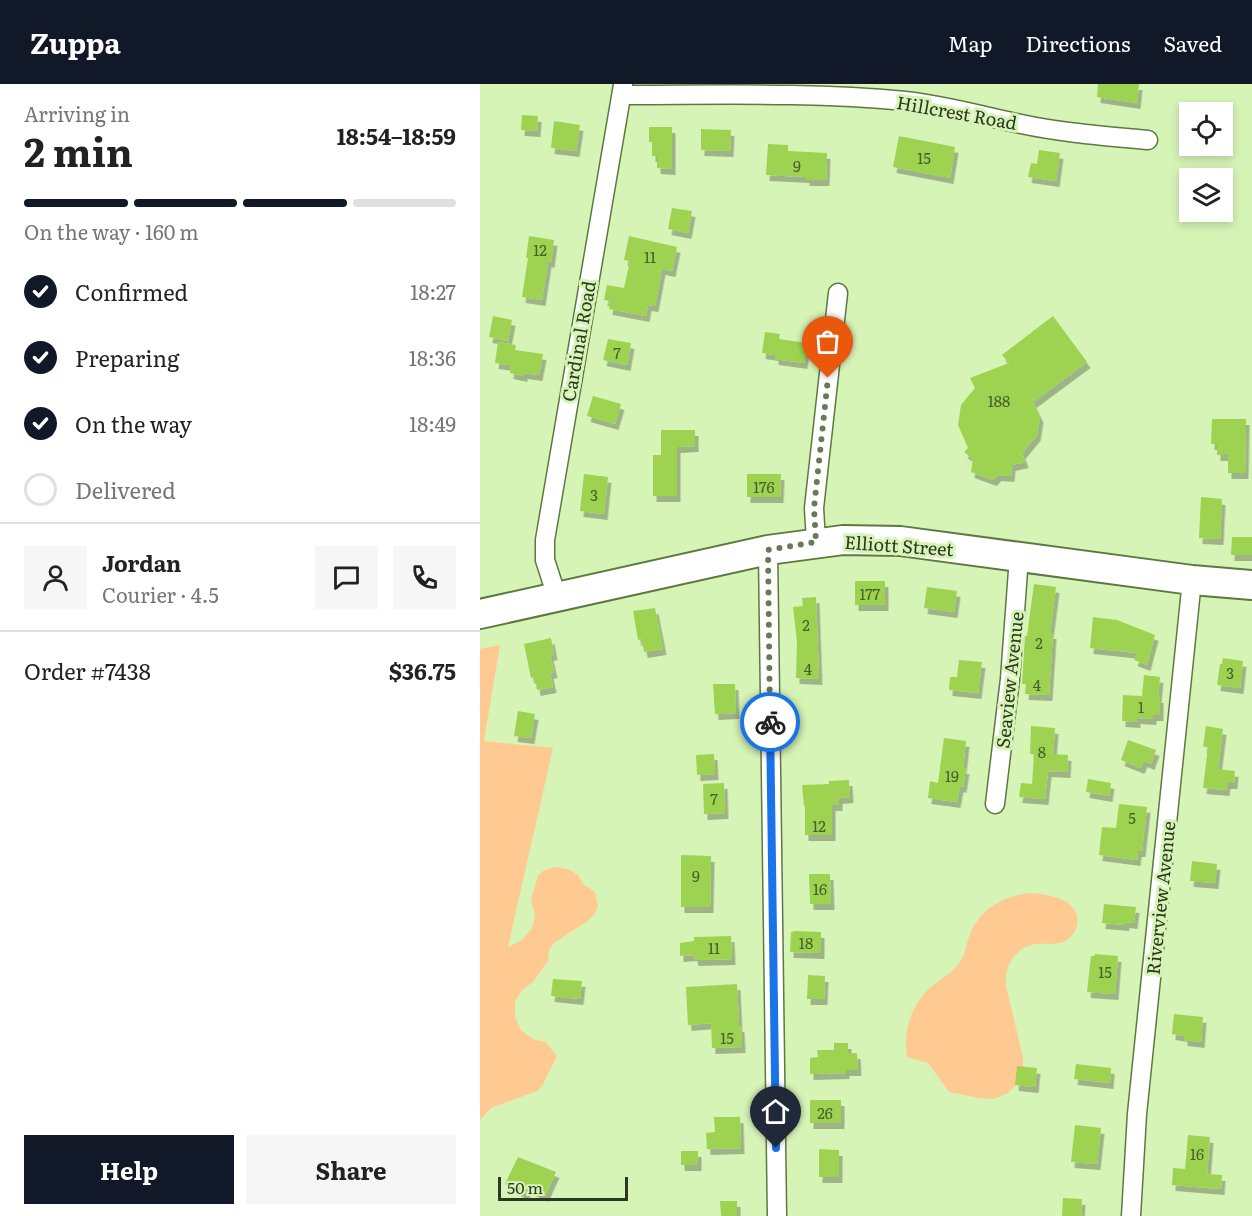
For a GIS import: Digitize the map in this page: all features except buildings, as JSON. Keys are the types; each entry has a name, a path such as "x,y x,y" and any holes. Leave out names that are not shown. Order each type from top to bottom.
{"main road":[{"name":"Elliott Street","path":"480,614 768,550 843,540 900,541 1192,580 1252,585"}],"street":[{"name":"Hillcrest Road","path":"622,90 906,101 942,106 1061,131 1148,140"},
{"name":"Cardinal Road","path":"557,597 545,560 545,540 622,90"},
{"path":"816,542 814,508 838,292"},
{"path":"768,550 777,1216"},
{"name":"Seaview Avenue","path":"995,804 1010,678 1020,556"},
{"name":"Riverview Avenue","path":"1131,1216 1137,1114 1192,580"}],"shaded area":[{"path":"500,645 484,741 553,748 508,947 522,940 532,928 535,915 531,899 538,875 543,871 554,867 568,869 578,875 584,885 595,892 598,905 595,914 589,920 554,943 549,950 548,961 533,982 522,990 515,1002 515,1017 521,1030 533,1039 546,1042 557,1056 542,1086 537,1091 491,1108 480,1120 480,649"},
{"path":"1029,893 1054,897 1069,904 1077,916 1077,925 1074,933 1067,940 1055,944 1036,944 1022,949 1009,965 1006,985 1023,1058 1023,1072 1017,1084 1008,1093 994,1099 949,1092 928,1063 907,1057 906,1037 910,1018 925,993 960,962 978,919 1001,901"}],"way so far":[{"path":"770,722 768,550 816,542 813,523 814,508 828,378"}],"route":[{"path":"770,722 776,1148"}]}
